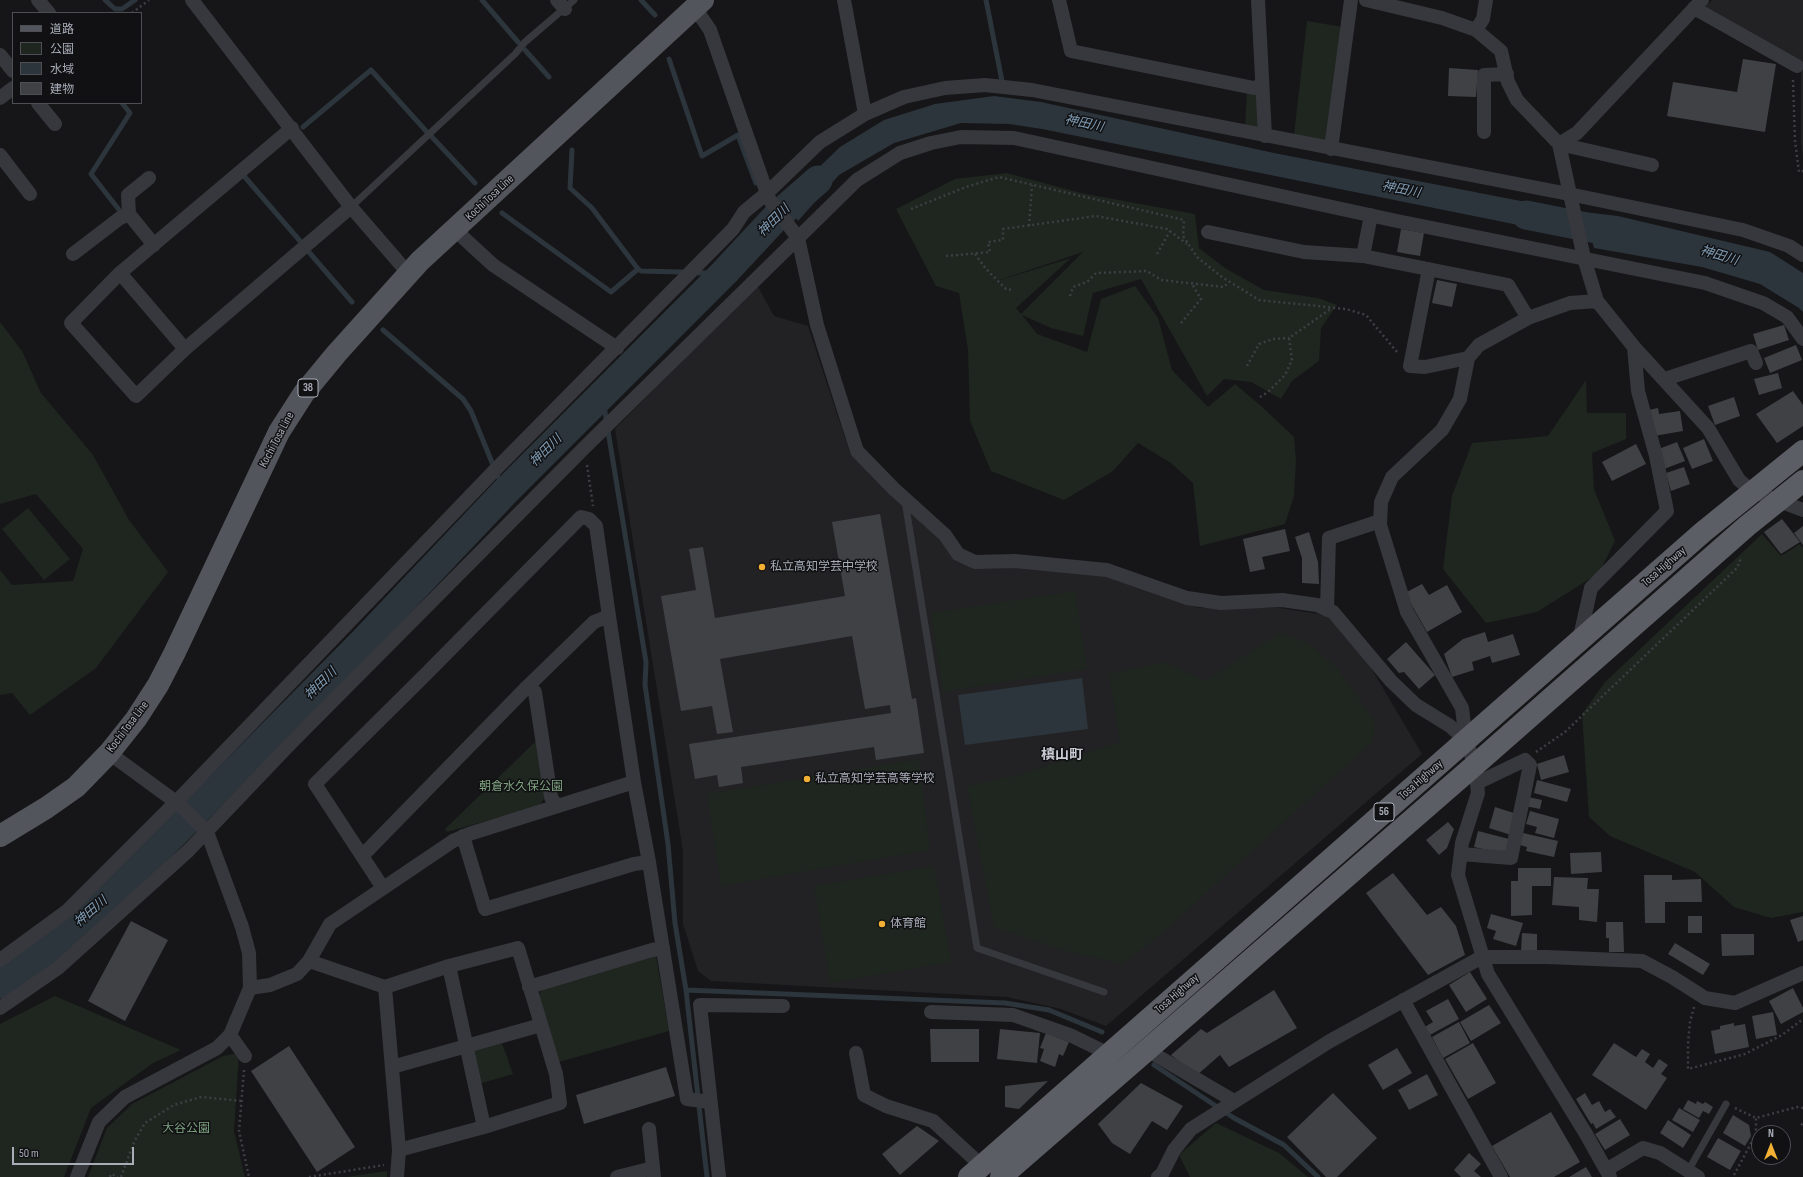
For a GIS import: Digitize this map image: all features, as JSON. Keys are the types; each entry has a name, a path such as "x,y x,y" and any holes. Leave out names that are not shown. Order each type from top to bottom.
{"highway":[{"name":"Tosa Highway","path":"975,1172 1579,641 1752,491 1803,451"},
{"name":"Tosa Highway","path":"1001,1177 1147,1050 1476,774 1747,526 1803,480"}],"main road":[{"name":"Kochi Tosa Line","path":"0,836 9,832 76,787 109,753 136,719 158,685 171,660 279,432 304,393 408,273 699,4"}],"street":[{"path":"38,0 48,12"},
{"path":"192,0 292,128 351,207 408,273"},
{"path":"844,0 865,114"},
{"path":"1059,0 1070,51 1254,88 1262,85"},
{"path":"1258,0 1265,136"},
{"path":"1332,149 1351,0"},
{"path":"1366,0 1442,18 1476,30 1501,52 1507,74 1517,100 1559,144 1583,255 1596,301 1634,347 1665,378 1708,428 1740,480 1752,491 1778,502 1803,510"},
{"path":"1476,30 1483,19 1486,0"},
{"path":"699,4 710,30 768,196 796,236 817,325 858,451 905,499 945,535 958,554 975,562 1015,561 1107,570 1187,598 1221,603 1282,600 1317,605 1333,612 1391,681 1416,704 1450,726 1466,741"},
{"path":"1559,144 1577,133 1698,4 1797,66"},
{"path":"0,55 12,70"},
{"path":"1484,132 1484,75 1507,74"},
{"path":"0,960 67,911 178,804 494,471 733,229 744,212 768,196 820,142 865,114 904,97 945,88 984,85 1032,90 1332,149 1570,199 1743,230 1789,246 1803,255"},
{"path":"0,98 12,89"},
{"path":"39,104 55,124"},
{"path":"292,128 120,273 71,323 136,396 185,349 351,207"},
{"path":"0,1008 58,968 182,856 205,830 290,744 796,236 858,180 900,153 931,143 961,137 1014,138 1370,215 1583,255 1705,283 1763,303 1787,317 1803,339"},
{"path":"1559,144 1652,165"},
{"path":"0,155 30,194"},
{"path":"149,178 128,195 129,214 154,245"},
{"path":"73,254 120,218 129,214"},
{"path":"1364,256 1370,215"},
{"path":"455,230 493,265 617,348"},
{"path":"1208,232 1304,252 1364,256 1508,285 1528,318"},
{"path":"1429,269 1410,366 1425,367 1468,358"},
{"path":"120,273 185,349"},
{"path":"1596,301 1570,304 1528,318 1478,345 1468,358 1460,399 1442,430 1392,477 1381,502 1380,521 1407,612 1462,708 1466,741 1476,774 1478,793 1462,843 1458,875 1488,974 1586,1134 1608,1173 1643,1148 1660,1153 1692,1174"},
{"path":"1579,641 1591,588 1667,511 1656,456 1638,391 1634,347"},
{"path":"1665,378 1751,351 1756,363"},
{"path":"383,888 363,855 315,784 581,517 589,519 596,526 634,782 663,948 682,1079 687,1098 702,1102"},
{"path":"1327,610 1329,538 1380,521"},
{"path":"363,855 527,687 594,622 609,616"},
{"path":"527,687 535,692 551,797 556,806"},
{"path":"77,1177 99,1122 125,1097 217,1048 230,1035 250,988 249,953 242,927 205,830 178,804 109,753"},
{"path":"1461,854 1510,858 1530,765 1525,760 1476,774"},
{"path":"250,988 270,985 297,974 309,961 330,924 453,840 634,782"},
{"path":"463,836 485,909 634,864 649,862"},
{"path":"309,961 385,987 449,966 518,948 556,1074 560,1103 484,1127 398,1163 385,987"},
{"path":"529,987 663,948"},
{"path":"1161,1176 1174,1150 1191,1129 1330,1041 1482,956 1642,961 1672,977 1705,998 1735,1003 1802,975"},
{"path":"449,966 484,1127"},
{"path":"1403,1000 1501,1177"},
{"path":"719,1177 702,1102 700,1005 783,1006"},
{"path":"930,1012 1013,1015 1070,1035 1109,1054"},
{"path":"392,1067 541,1025"},
{"path":"230,1035 245,1056"},
{"path":"1147,1050 1233,1102"},
{"path":"856,1053 864,1095 886,1106 933,1121 975,1172"},
{"path":"617,1177 654,1173 649,1129"}],"lane":[{"path":"351,207 515,54 565,3"},
{"path":"905,499 977,948 1104,992"},
{"path":"1692,1174 1726,1104"}],"path":[{"path":"133,12 149,0"},
{"path":"1797,66 1797,72 1793,75 1795,141 1799,172 1803,171"},
{"path":"910,209 966,188 999,178 1184,220 1183,236 1197,257 1229,282 1259,300 1346,309 1366,315 1410,366"},
{"path":"1028,226 1032,185"},
{"path":"946,256 990,252 988,242 1003,240 1003,229 1096,216 1167,229 1189,245"},
{"path":"1156,254 1170,231"},
{"path":"975,253 986,268 1006,289 1014,290"},
{"path":"1070,296 1073,287 1087,282 1096,273 1146,271 1161,280 1224,287 1229,282"},
{"path":"1181,323 1190,314 1200,299 1192,284"},
{"path":"1247,366 1259,344 1273,339 1289,338 1333,308"},
{"path":"1260,397 1268,392 1284,375 1292,360 1289,338"},
{"path":"585,447 596,526"},
{"path":"1525,760 1565,732 1736,568 1743,554"},
{"path":"1699,994 1690,1022 1688,1069 1745,1054 1782,1035 1803,1019"},
{"path":"245,1056 239,1131 249,1177"},
{"path":"110,1177 111,1174 119,1177 134,1142 145,1123 174,1105 200,1097 242,1101"},
{"path":"1726,1104 1756,1118 1797,1107 1803,1108"},
{"path":"1734,1175 1756,1134 1756,1118"},
{"path":"309,1177 398,1163"}],"shaded area":[{"path":"1712,0 1803,0 1803,156 1801,144 1801,64 1704,9"},
{"path":"757,285 774,316 808,326 850,453 944,542 953,557 1021,567 1102,574 1199,608 1279,608 1326,615 1365,658 1422,754 1106,1026 1061,1009 1007,997 711,981 698,971 683,924 683,851 615,429"}],"green space":[{"path":"1307,21 1343,27 1328,142 1294,135"},
{"path":"1247,91 1258,92 1261,131 1245,128"},
{"path":"1007,173 1081,193 1195,214 1199,248 1225,268 1264,290 1318,298 1337,305 1321,328 1319,361 1292,381 1281,399 1251,382 1224,379 1207,396 1141,279 1093,293 1083,336 1051,328 1022,315 1037,334 1087,352 1101,299 1135,286 1158,318 1172,370 1208,407 1235,384 1294,437 1296,461 1294,496 1285,524 1200,546 1193,483 1171,463 1138,443 1113,471 1064,500 991,471 970,421 968,350 959,293 936,286 896,209 955,179","holes":["1083,252 1021,314 1016,308 1071,258 988,284"]},
{"path":"0,322 22,351 41,393 93,455 129,520 168,572 96,668 30,715 12,693 0,695 0,570 12,585 73,581 83,549 36,494 0,504"},
{"path":"1586,380 1587,413 1626,413 1626,439 1592,453 1594,489 1615,541 1599,573 1537,612 1486,623 1443,569 1452,496 1472,443 1548,436"},
{"path":"28,508 70,559 44,580 2,529"},
{"path":"1762,534 1781,556 1800,544 1803,548 1803,912 1771,918 1734,907 1695,872 1610,836 1589,817 1582,714 1605,682"},
{"path":"1075,591 1087,669 943,692 931,613"},
{"path":"1280,633 1308,643 1337,668 1375,721 1373,741 1160,935 1122,964 1062,950 994,927 967,786 1018,775 1120,742 1109,674 1165,662 1205,681"},
{"name":"朝倉水久保公園","path":"536,741 546,796 539,806 447,832 445,829"},
{"path":"919,759 930,850 721,886 707,794"},
{"name":"体育館","path":"934,866 951,962 830,983 814,886"},
{"path":"656,956 669,1031 559,1062 538,997 541,990"},
{"path":"55,996 181,1050 153,1063 91,1108 64,1177 0,1177 0,1024"},
{"path":"502,1043 513,1074 479,1084 472,1051"},
{"name":"大谷公園","path":"239,1053 234,1131 245,1177 88,1177 107,1128 132,1104 223,1056"},
{"path":"1216,1123 1279,1153 1308,1177 1190,1177 1179,1155"},
{"path":"387,1171 387,1177 346,1177"}],"water":[{"path":"994,96 1041,102 1274,153 1562,209 1568,235 1042,129 1009,124 961,123 894,143 839,175 798,221 784,201 840,147 884,120 935,104"},
{"path":"1584,212 1618,216 1770,252 1803,273 1803,312 1760,284 1702,267 1594,248"},
{"path":"1082,678 1088,729 965,745 958,695"}],"building":[{"path":"1743,59 1776,64 1765,132 1667,116 1673,82 1737,92"},
{"path":"1449,68 1478,70 1476,97 1448,96"},
{"path":"1401,229 1424,233 1420,256 1397,252"},
{"path":"1437,280 1457,284 1452,307 1432,303"},
{"path":"1784,325 1789,340 1758,350 1753,334"},
{"path":"1796,345 1802,360 1770,373 1764,358"},
{"path":"1778,373 1782,388 1759,395 1754,379"},
{"path":"1793,391 1803,405 1803,426 1777,443 1756,414"},
{"path":"1734,397 1740,416 1715,425 1708,406"},
{"path":"1658,408 1659,414 1680,411 1683,431 1654,436 1649,410"},
{"path":"1704,439 1713,461 1692,469 1683,448"},
{"path":"1677,442 1685,461 1664,469 1656,450"},
{"path":"1636,444 1646,464 1612,481 1602,462"},
{"path":"1684,467 1690,484 1671,491 1666,473"},
{"path":"880,514 912,699 916,698 924,753 876,760 874,747 741,767 743,783 719,787 717,775 695,779 689,744 891,713 890,705 865,709 852,636 720,659 733,732 717,734 712,706 681,711 661,596 696,590 689,549 703,547 715,618 845,596 832,522"},
{"path":"1782,519 1800,542 1781,554 1764,532"},
{"path":"1803,526 1803,545 1794,533"},
{"path":"1285,529 1290,551 1262,557 1265,569 1250,572 1243,539"},
{"path":"1309,532 1318,562 1319,584 1302,583 1302,558 1295,537"},
{"path":"1422,584 1429,595 1447,585 1462,612 1427,632 1405,593"},
{"path":"1485,632 1488,642 1513,634 1520,655 1492,663 1490,656 1472,662 1474,670 1452,677 1444,654 1463,639"},
{"path":"1406,642 1435,675 1419,689 1404,672 1399,673 1387,659"},
{"path":"1564,755 1569,772 1541,780 1537,764"},
{"path":"1537,780 1571,789 1567,802 1534,793"},
{"path":"1528,797 1542,800 1540,809 1525,806"},
{"path":"1495,807 1517,814 1511,835 1489,828"},
{"path":"1530,811 1559,819 1554,838 1535,833 1537,827 1526,824"},
{"path":"1448,822 1454,829 1447,848 1439,855 1426,840"},
{"path":"1478,831 1509,839 1506,854 1474,847"},
{"path":"1523,833 1558,841 1554,857 1526,851 1527,847 1520,845"},
{"path":"1601,852 1602,872 1571,874 1570,853"},
{"path":"1518,868 1551,868 1551,886 1532,886 1532,915 1511,916 1511,881 1518,881"},
{"path":"1393,873 1427,915 1441,907 1456,926 1465,955 1428,975 1366,893"},
{"path":"1644,875 1672,875 1672,880 1701,879 1702,902 1665,902 1665,923 1645,923"},
{"path":"1554,877 1588,878 1587,889 1599,889 1597,922 1579,920 1579,907 1552,905"},
{"path":"1491,914 1523,923 1516,946 1493,939 1496,931 1487,928"},
{"path":"1688,916 1702,916 1702,933 1688,933"},
{"path":"1803,916 1803,940 1798,942 1790,920"},
{"path":"131,921 168,940 125,1021 88,1001"},
{"path":"1606,922 1623,922 1624,952 1609,952 1609,938 1606,938"},
{"path":"1522,933 1537,934 1537,951 1521,951"},
{"path":"1721,934 1754,934 1754,955 1722,956"},
{"path":"1675,943 1710,964 1703,975 1668,954"},
{"path":"1470,972 1487,999 1466,1012 1449,985"},
{"path":"1793,988 1803,1008 1803,1012 1781,1024 1769,1001"},
{"path":"1274,990 1297,1028 1229,1067 1220,1055 1197,1075 1171,1055 1201,1029 1207,1033"},
{"path":"1448,999 1459,1019 1428,1036 1423,1028 1433,1022 1426,1011"},
{"path":"1489,1005 1501,1023 1471,1041 1460,1022"},
{"path":"1773,1012 1777,1035 1756,1039 1752,1016"},
{"path":"1459,1022 1470,1043 1443,1058 1432,1037"},
{"path":"1734,1023 1734,1026 1745,1024 1749,1047 1715,1054 1711,1031 1720,1029 1720,1026"},
{"path":"930,1029 979,1029 979,1062 931,1062"},
{"path":"1000,1029 1040,1033 1037,1063 997,1059"},
{"path":"1046,1033 1069,1042 1063,1056 1059,1054 1055,1067 1040,1061 1044,1049 1040,1048"},
{"path":"1473,1043 1496,1083 1468,1099 1445,1059"},
{"path":"1614,1043 1636,1057 1642,1049 1650,1054 1645,1062 1653,1068 1659,1059 1668,1065 1661,1074 1667,1078 1646,1110 1592,1075"},
{"path":"289,1046 355,1147 317,1172 251,1071"},
{"path":"1397,1048 1412,1073 1383,1090 1368,1065"},
{"path":"666,1067 675,1096 584,1124 576,1095"},
{"path":"1427,1074 1438,1095 1409,1110 1398,1090"},
{"path":"1048,1081 1019,1109 1005,1107 1005,1086"},
{"path":"1141,1083 1183,1106 1167,1130 1152,1121 1130,1154 1112,1143 1098,1124"},
{"path":"1333,1093 1377,1138 1337,1177 1326,1177 1287,1137"},
{"path":"1585,1093 1592,1105 1599,1101 1605,1112 1610,1109 1616,1117 1596,1129 1593,1123 1591,1124 1576,1099"},
{"path":"1688,1100 1696,1104 1697,1101 1703,1104 1705,1102 1713,1107 1709,1114 1703,1111 1699,1118 1683,1109"},
{"path":"1679,1108 1700,1120 1693,1132 1672,1120"},
{"path":"1551,1112 1580,1162 1554,1177 1510,1177 1492,1146"},
{"path":"1733,1115 1749,1125 1751,1136 1745,1146 1723,1133"},
{"path":"1620,1119 1630,1135 1605,1150 1595,1134"},
{"path":"1668,1120 1691,1135 1683,1148 1660,1133"},
{"path":"917,1126 939,1141 900,1175 882,1154"},
{"path":"1718,1138 1741,1151 1730,1170 1707,1157"},
{"path":"1469,1153 1481,1164 1474,1171 1481,1177 1461,1177 1454,1170"},
{"path":"1586,1167 1592,1177 1569,1177"}],"waterway":[{"path":"105,0 115,9 122,9 135,0"},
{"path":"482,0 518,42"},
{"path":"641,0 655,15"},
{"path":"986,0 1002,81"},
{"path":"525,50 549,77"},
{"path":"669,59 702,156 738,135 756,183"},
{"path":"303,127 371,70 426,131"},
{"path":"120,211 91,174 130,113 123,104"},
{"path":"432,137 475,183"},
{"path":"572,150 570,188 592,208 638,269 641,271 682,272"},
{"path":"244,176 300,241"},
{"name":"神田川","path":"0,984 30,964 135,873 364,641 505,492 724,273 778,215 818,180"},
{"path":"502,213 611,292 638,269"},
{"name":"神田川","path":"1526,215 1627,235"},
{"path":"308,251 352,302"},
{"path":"695,273 724,273"},
{"path":"383,330 463,399 471,411 493,465"},
{"path":"602,395 606,418"},
{"path":"608,431 646,662 645,685 668,844 675,923 686,990 707,1177"},
{"path":"497,474 505,492"},
{"path":"686,990 1005,1003 1049,1010 1102,1032"},
{"path":"1154,1065 1234,1118 1284,1145 1318,1177"}],"place":[{"name":"私立高知学芸中学校","path":"762,567"},
{"name":"私立高知学芸高等学校","path":"807,779"},
{"name":"体育館","path":"882,924"}],"district":[{"name":"槙山町","path":"1062,755"}]}
